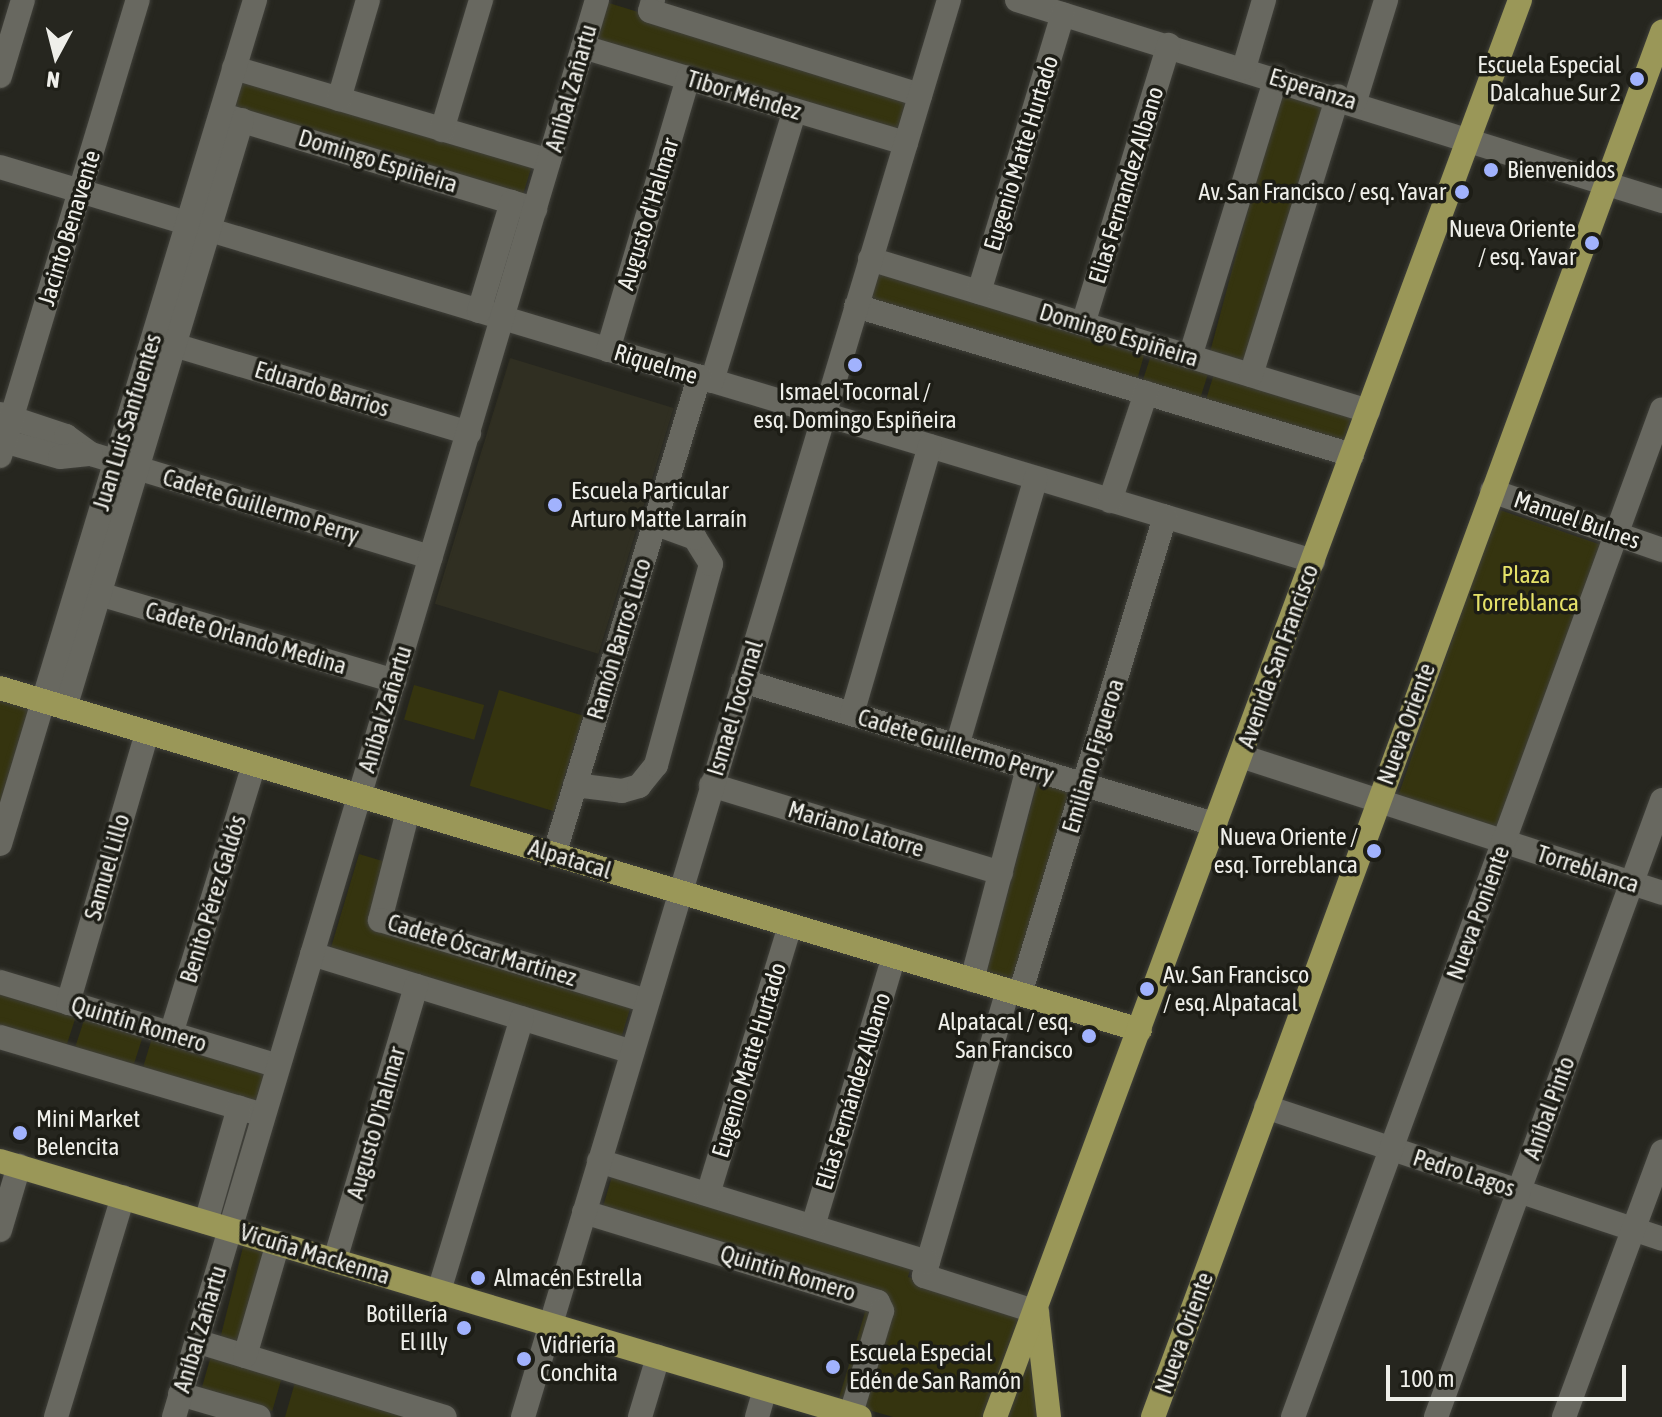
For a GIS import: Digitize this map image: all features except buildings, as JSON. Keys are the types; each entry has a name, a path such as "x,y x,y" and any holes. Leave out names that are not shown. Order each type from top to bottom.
{"main road":[{"name":"Avenida San Francisco","path":"995,1417 1037,1312 1520,0"},
{"name":"Nueva Oriente","path":"1153,1417 1377,800 1662,32"},
{"name":"Alpatacal","path":"0,688 1140,1030"},
{"name":"Vicuña Mackenna","path":"9,1163 856,1416"},
{"name":"Avenida San Francisco","path":"1037,1312 1049,1417"}],"street":[{"path":"0,76 23,0"},
{"name":"Jacinto Benavente","path":"2,446 6,416 80,191 138,0"},
{"name":"Juan Luis Sanfuentes","path":"54,704 231,117 234,68 255,0"},
{"path":"339,99 368,0"},
{"path":"442,130 481,0"},
{"name":"Aníbal Zañartu","path":"177,1405 469,433 491,314 523,205 549,161 597,0"},
{"path":"653,0 650,11 920,95"},
{"name":"Ismael Tocornal","path":"523,1417 949,0"},
{"name":"Esperanza","path":"1017,0 1469,135 1662,201"},
{"path":"1244,68 1264,0"},
{"path":"1251,375 1346,99 1386,0"},
{"name":"Eugenio Matte Hurtado","path":"979,292 1063,14"},
{"name":"Elias Fernandez Albano","path":"1083,324 1169,45"},
{"name":"Tibor Méndez","path":"583,47 906,143"},
{"name":"Domingo Espiñeira","path":"234,68 549,161"},
{"path":"1190,357 1276,77"},
{"name":"Augusto d'Halmar","path":"608,350 688,78"},
{"name":"Ramón Barros Luco","path":"554,855 654,523 795,110"},
{"name":"Domingo Espiñeira","path":"231,117 523,205"},
{"name":"Riquelme","path":"0,167 1313,561"},
{"name":"Juan Luis Sanfuentes","path":"0,844 99,594 126,465 174,345 198,226"},
{"name":"Domingo Espiñeira","path":"870,259 1368,411"},
{"name":"Domingo Espiñeira","path":"856,306 1352,455"},
{"name":"Eduardo Barrios","path":"174,345 469,433"},
{"path":"1110,501 1146,393"},
{"name":"Nueva Poniente","path":"1293,1417 1662,409"},
{"name":"Cadete Guillermo Perry","path":"6,416 66,436 91,454 431,557"},
{"name":"Cadete Guillermo Perry","path":"2,446 60,457 91,454"},
{"path":"852,714 930,446"},
{"path":"957,746 1036,478"},
{"name":"Manuel Bulnes","path":"1492,491 1662,550"},
{"name":"Emiliano Figueroa","path":"926,1269 1014,992 1085,785 1165,517"},
{"path":"575,785 622,791 639,786 656,765 711,564 695,538 654,523"},
{"name":"Cadete Orlando Medina","path":"99,594 394,681"},
{"name":"Cadete Guillermo Perry","path":"743,681 1216,825"},
{"name":"Samuel Lillo","path":"68,1003 147,732"},
{"name":"Torreblanca","path":"1241,756 1662,893"},
{"name":"Benito Pérez Galdós","path":"171,1034 254,764"},
{"path":"972,980 1028,768"},
{"name":"Mariano Latorre","path":"711,785 1001,873"},
{"name":"Aníbal Pinto","path":"1436,1417 1662,800"},
{"name":"Cadete Óscar Martínez","path":"408,811 380,920 647,1001"},
{"name":"Eugenio Matte Hurtado","path":"708,1194 790,925"},
{"path":"312,954 632,1052"},
{"name":"Elías Fernández Albano","path":"813,1226 894,956"},
{"name":"Quintín Romero","path":"0,982 278,1066"},
{"name":"Augusto D'halmar","path":"335,1260 416,986"},
{"path":"439,1291 522,1018"},
{"path":"0,1037 263,1115"},
{"name":"Pedro Lagos","path":"1266,1107 1662,1239"},
{"path":"206,1222 239,1108"},
{"path":"1564,1417 1662,1152"},
{"path":"599,1161 813,1226 1037,1312"},
{"path":"0,1230 9,1163"},
{"path":"56,1417 123,1197"},
{"name":"Quintín Romero","path":"584,1212 878,1302 881,1316 856,1416"},
{"name":"Aníbal Zañartu","path":"245,1356 278,1243"},
{"path":"196,1341 445,1417"},
{"path":"640,1417 658,1357"},
{"path":"757,1417 765,1389"},
{"path":"177,1405 259,1417"}],"shaded area":[{"name":"Escuela Particular Arturo Matte Larraín","path":"510,358 674,408 598,654 435,604"}],"green space":[{"path":"599,0 908,94 896,134 587,39"},
{"path":"241,77 532,166 521,200 230,111"},
{"path":"1280,91 1328,104 1258,365 1210,352"},
{"path":"877,266 1147,345 1136,383 866,297"},
{"path":"1153,349 1210,368 1200,400 1142,381"},
{"path":"1216,367 1354,409 1343,444 1205,402"},
{"name":"Plaza Torreblanca","path":"1497,509 1600,544 1502,830 1399,795"},
{"path":"414,685 484,705 474,740 404,720"},
{"path":"499,690 583,716 554,811 470,786"},
{"path":"0,697 36,708 0,829"},
{"path":"1038,780 1076,790 1024,982 986,972"},
{"path":"359,854 389,863 372,920 633,999 620,1042 329,954"},
{"path":"0,989 77,1013 65,1050 0,1030"},
{"path":"85,1017 143,1036 132,1069 74,1050"},
{"path":"152,1038 272,1075 261,1109 141,1072"},
{"path":"613,1173 911,1266 908,1277 1021,1312 1038,1417 893,1417 838,1401 870,1296 601,1213"},
{"path":"244,1243 272,1250 248,1348 220,1341"},
{"path":"211,1356 282,1376 272,1411 201,1391"},
{"path":"296,1379 421,1417 285,1417"}],"place":[{"name":"Escuela Especial Dalcahue Sur 2","path":"1637,79"},
{"name":"Bienvenidos","path":"1491,170"},
{"name":"Av. San Francisco / esq. Yavar","path":"1462,192"},
{"name":"Nueva Oriente / esq. Yavar","path":"1592,243"},
{"name":"Ismael Tocornal / esq. Domingo Espiñeira","path":"855,365"},
{"name":"Escuela Particular Arturo Matte Larraín","path":"555,505"},
{"name":"Nueva Oriente / esq. Torreblanca","path":"1374,851"},
{"name":"Av. San Francisco / esq. Alpatacal","path":"1147,989"},
{"name":"Alpatacal / esq. San Francisco","path":"1089,1036"},
{"name":"Mini Market Belencita","path":"20,1133"},
{"name":"Almacén Estrella","path":"478,1278"},
{"name":"Botillería El Illy","path":"464,1328"},
{"name":"Vidriería Conchita","path":"524,1359"},
{"name":"Escuela Especial Edén de San Ramón","path":"833,1367"}]}
